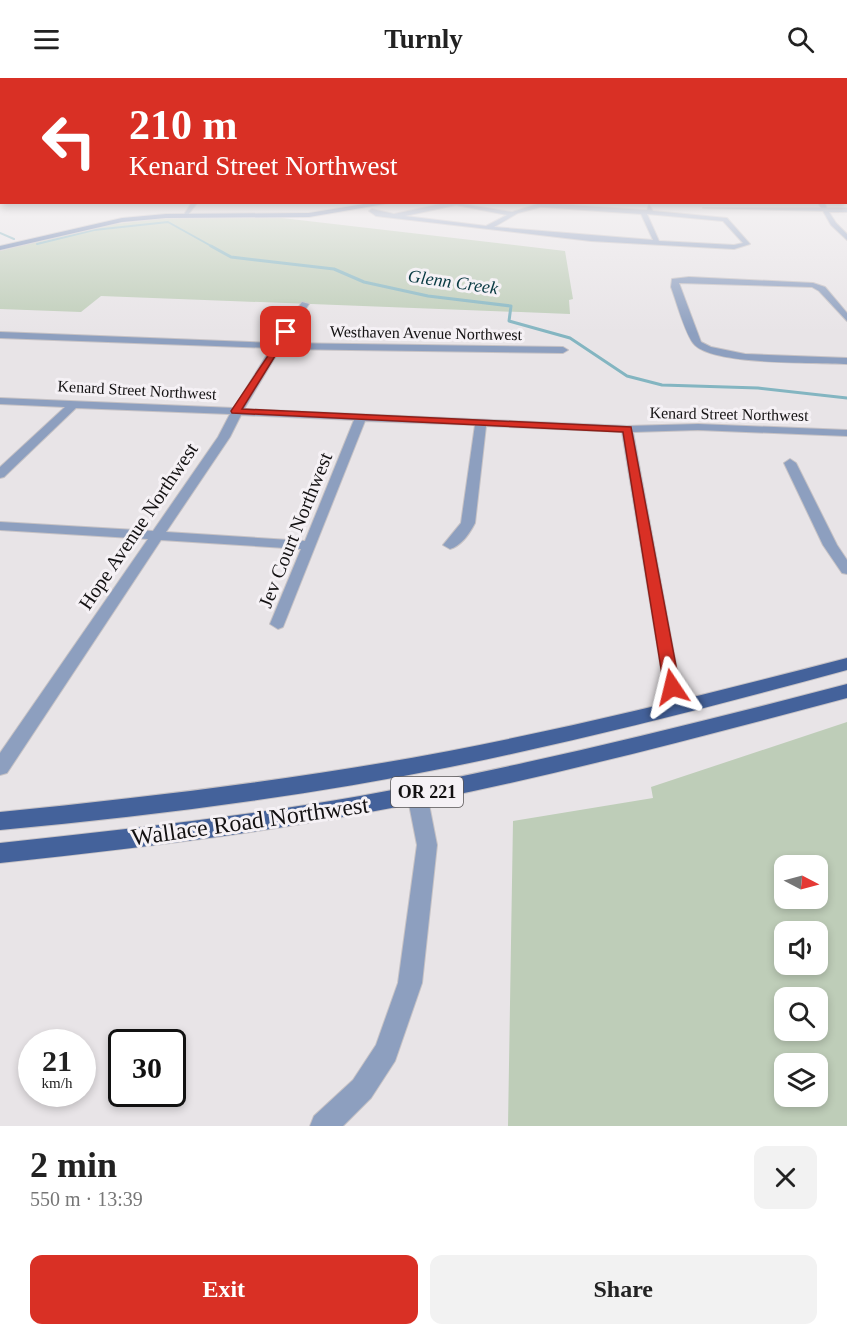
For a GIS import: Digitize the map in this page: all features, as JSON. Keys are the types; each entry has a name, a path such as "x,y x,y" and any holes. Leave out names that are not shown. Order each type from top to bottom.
{"main road":[{"path":"0,248 53,235"},
{"name":"Wallace Road Northwest","path":"0,821 128,809 351,776 448,759 687,706 847,664"},
{"name":"Wallace Road Northwest","path":"0,854 269,820 417,794 575,761 847,691"}],"street":[{"path":"552,235 734,247 747,244 739,235"},
{"path":"655,235 657,243"},
{"path":"847,318 822,289 813,285 689,279 675,281 675,287 693,334 702,349 722,355 847,361"},
{"name":"Hope Avenue Northwest","path":"0,768 224,437 236,411 305,304"},
{"name":"Westhaven Avenue Northwest","path":"0,335 277,346 563,350"},
{"name":"Kenard Street Northwest","path":"0,401 627,429 698,427 847,433"},
{"path":"0,474 74,404"},
{"name":"Jev Court Northwest","path":"278,624 361,417"},
{"path":"450,545 464,531 468,523 481,423"},
{"path":"627,429 672,687 687,706"},
{"path":"790,463 830,545 847,570"},
{"path":"0,526 310,545"},
{"path":"830,545 847,546"},
{"path":"324,1126 362,1089 386,1052 410,983 427,845 417,794"}],"green space":[{"path":"63,235 427,235 565,251 573,299 569,300 570,314 101,296 81,312 0,309 0,251"},
{"path":"847,722 847,1126 508,1126 513,821 653,798 651,787"}],"waterway":[{"name":"Glenn Creek","path":"4,235 14,239"},
{"name":"Glenn Creek","path":"37,244 74,235"},
{"name":"Glenn Creek","path":"191,235 213,247"},
{"name":"Glenn Creek","path":"211,246 231,257 334,269 364,282 428,296 511,306 509,321 570,338 627,376 662,385 758,388 847,398"}],"route":[{"path":"286,332 236,411 627,429 672,687"}]}
